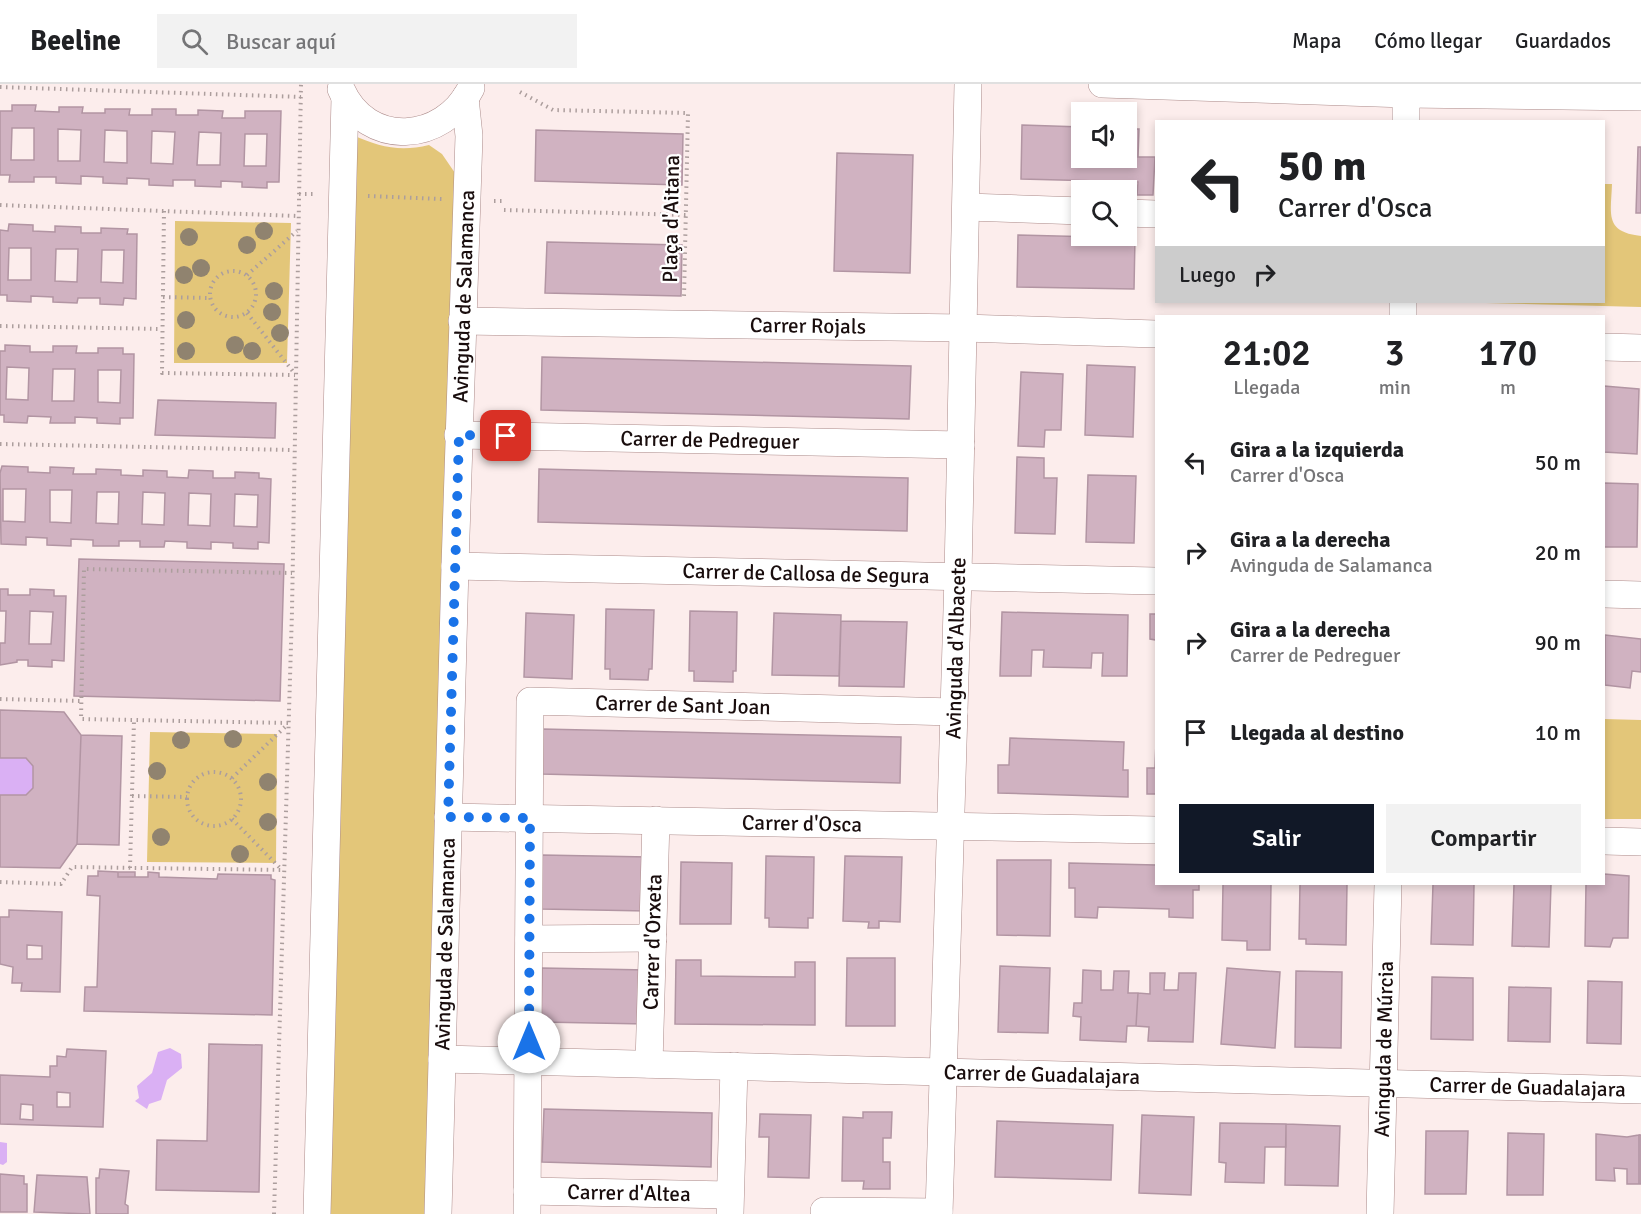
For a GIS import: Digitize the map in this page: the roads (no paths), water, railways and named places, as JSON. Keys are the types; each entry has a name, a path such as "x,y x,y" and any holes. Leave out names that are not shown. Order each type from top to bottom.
{"street":[{"name":"Avinguda d'Albacete","path":"939,1213 958,576 968,84"},
{"path":"1101,84 1406,89 1641,97"},
{"path":"342,91 370,123 402,132 422,130 437,125 453,114 471,89"},
{"name":"Avinguda de Salamanca","path":"438,1214 454,566 471,89"},
{"path":"1406,89 1406,120"},
{"path":"317,1214 343,195 342,91"},
{"path":"967,207 1071,211"},
{"path":"1137,213 1155,214"},
{"name":"Carrer Rojals","path":"462,321 964,328 1155,334"},
{"path":"1605,347 1641,348"},
{"name":"Carrer de Pedreguer","path":"459,435 961,445"},
{"name":"Carrer de Callosa de Segura","path":"454,566 1155,581"},
{"path":"1605,594 1641,595"},
{"name":"Carrer de Sant Joan","path":"530,818 531,701 954,712"},
{"name":"Carrer d'Osca","path":"448,817 1155,830"},
{"path":"527,1203 530,818"},
{"name":"Carrer d'Orxeta","path":"649,1064 656,820"},
{"path":"1605,841 1641,842"},
{"name":"Avinguda de Múrcia","path":"1380,1214 1388,885"},
{"path":"529,939 653,938"},
{"name":"Carrer de Guadalajara","path":"442,1059 1641,1090"},
{"path":"730,1204 734,1066"},
{"name":"Carrer d'Altea","path":"527,1203 730,1204"},
{"path":"824,1211 939,1213"}]}
